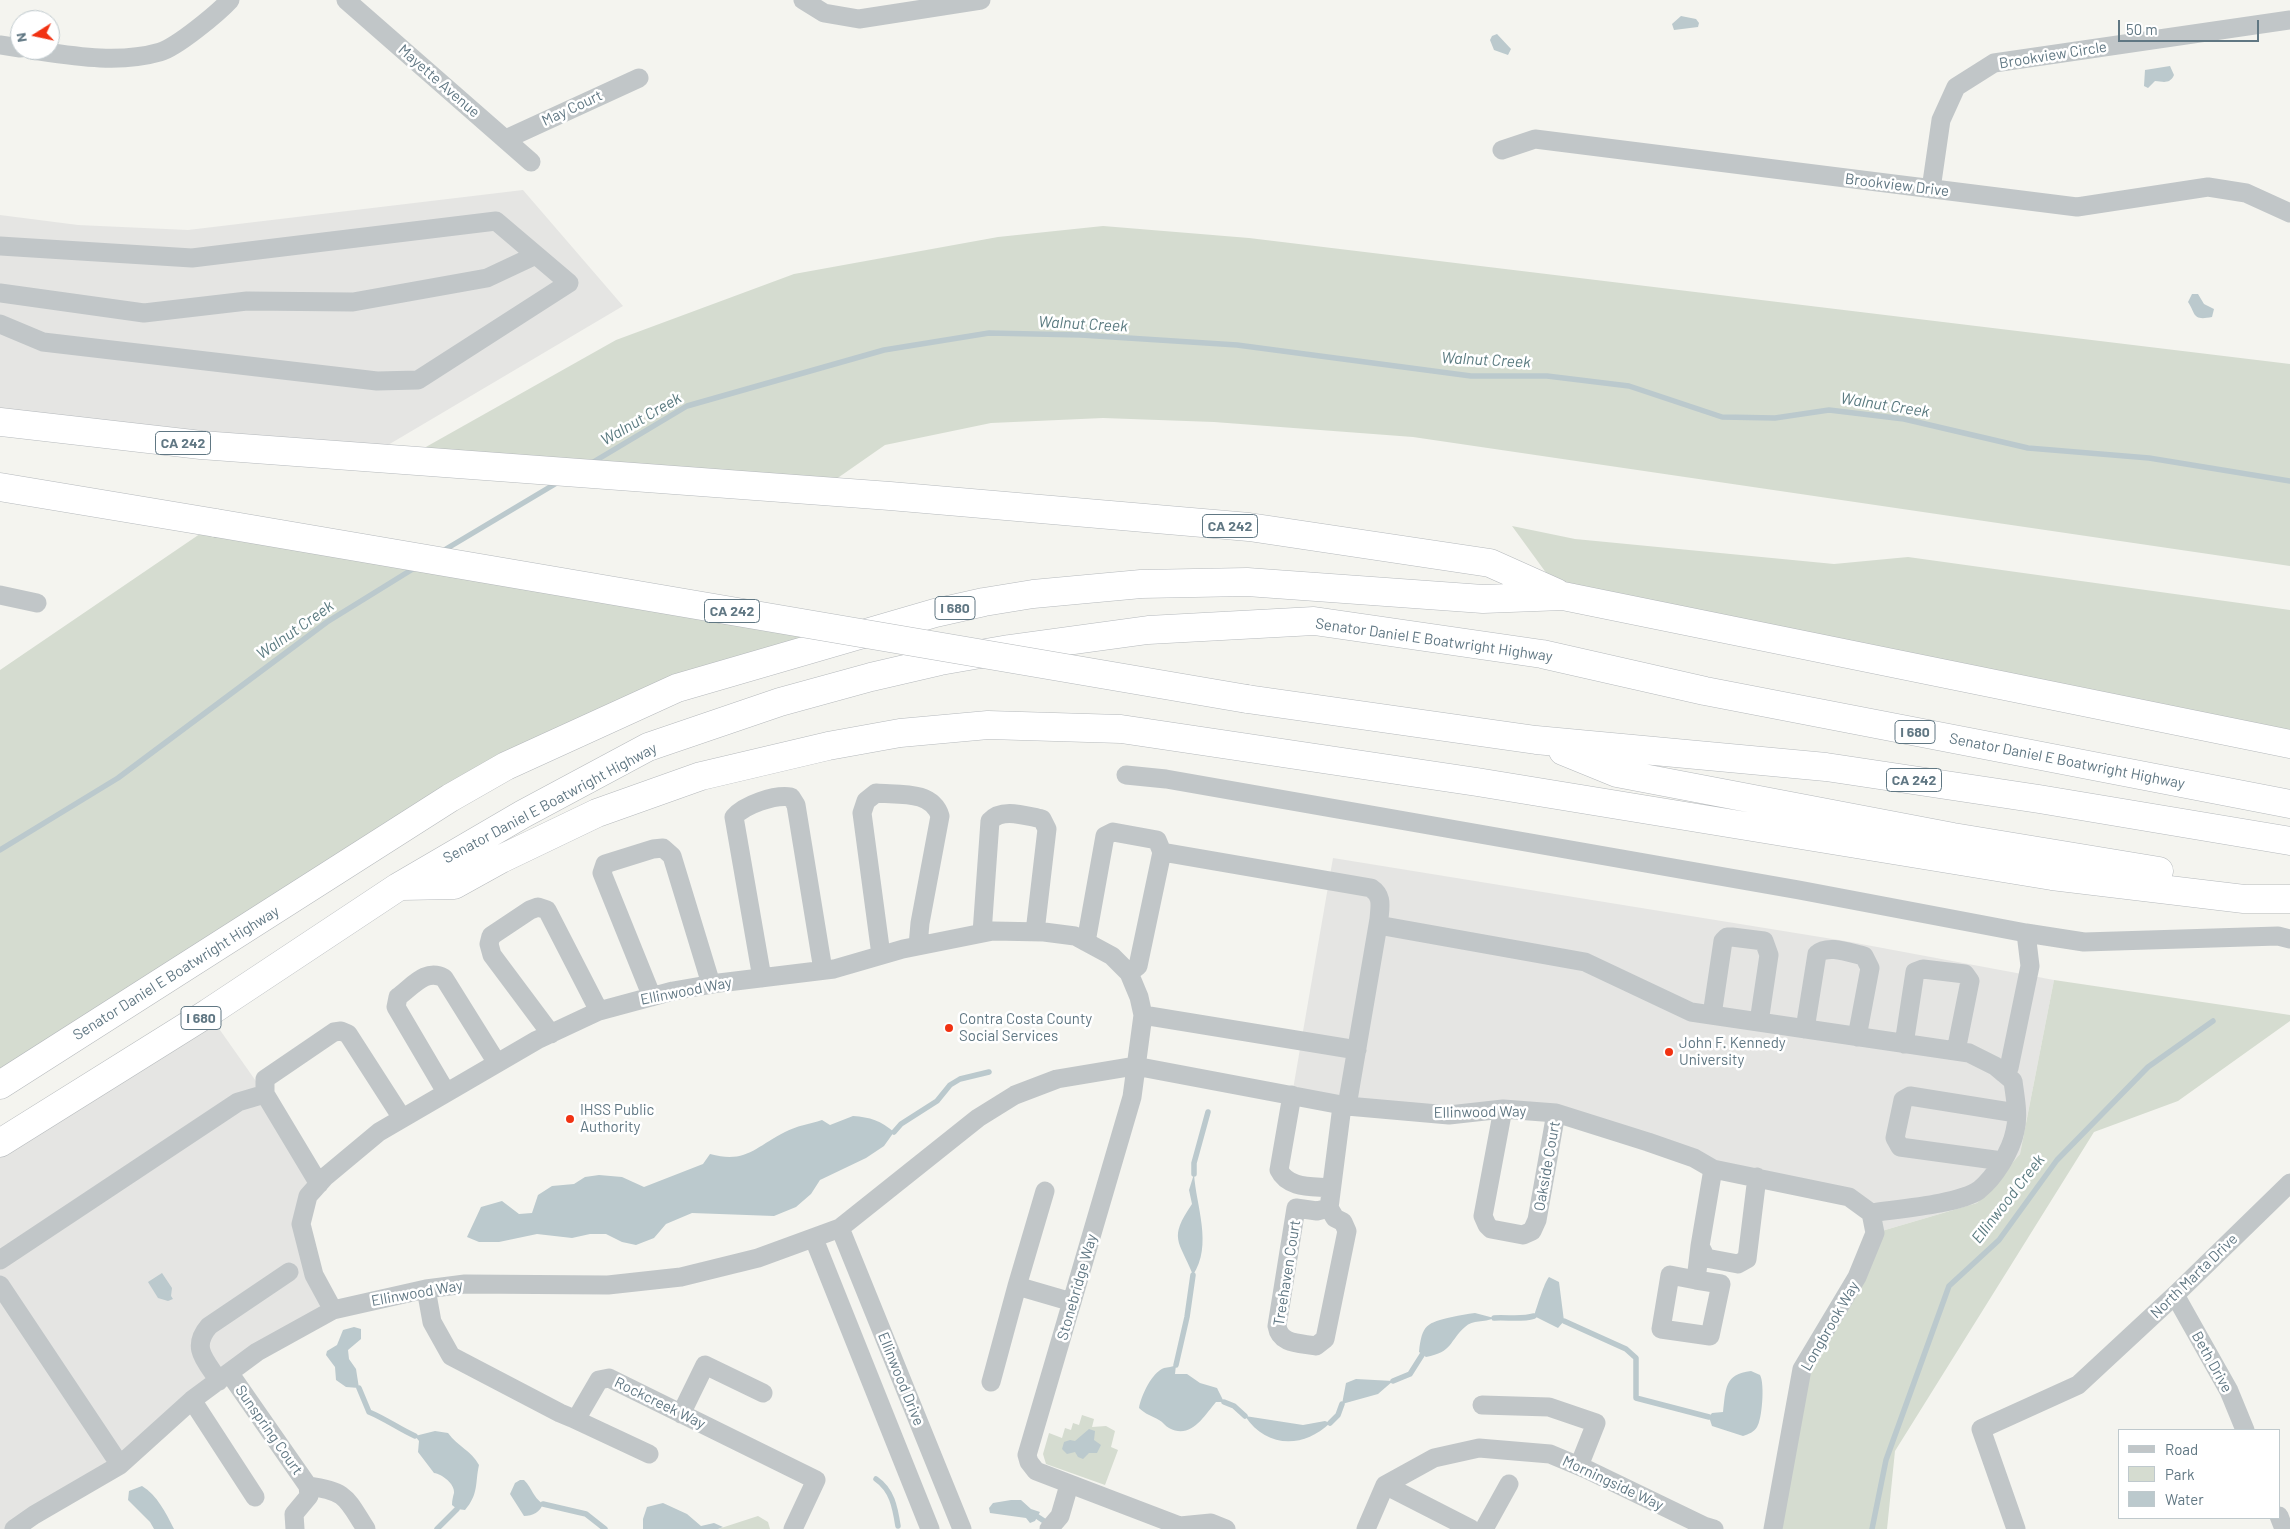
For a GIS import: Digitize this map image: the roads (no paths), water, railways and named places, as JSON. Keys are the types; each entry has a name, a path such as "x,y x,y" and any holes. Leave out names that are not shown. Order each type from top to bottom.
{"highway":[{"name":"CA 242","path":"0,422 201,445 890,496 1249,527 1490,563 1563,596"},
{"name":"CA 242","path":"0,487 1247,699 1536,740 1826,767 2039,799 2290,841"},
{"name":"Senator Daniel E Boatwright Highway","path":"0,1085 450,798 506,766 677,688 934,613 1033,594 1140,584 1247,582 1483,599 1563,596 2290,744"},
{"name":"Senator Daniel E Boatwright Highway","path":"0,1143 208,1013 398,887 523,814 648,747 780,702 871,677 1009,648 1148,630 1314,621 1542,654 1705,691 2290,804"},
{"path":"398,887 454,885 500,859 597,813 701,776 828,746 900,732 988,724 1122,729 1477,782 2052,876 2244,898 2290,900"},
{"path":"1536,740 1617,773 1953,837 2290,893"}],"street":[{"path":"60,54 103,60 161,52 216,16 230,0"},
{"path":"803,0 824,14 859,19 981,0"},
{"name":"Mayette Avenue","path":"349,1 531,162"},
{"name":"Brookview Circle","path":"1931,189 1941,120 1956,87 1994,64 2290,20"},
{"name":"May Court","path":"506,139 639,78"},
{"name":"Brookview Drive","path":"1502,150 1535,139 2077,207 2208,187 2246,194 2290,213"},
{"path":"0,246 192,258 496,221 569,283 418,380 377,381 44,342 0,324"},
{"path":"0,293 144,313 247,301 353,302 487,278 536,255"},
{"path":"0,595 37,603"},
{"path":"1126,775 1166,779 1780,886 2026,934 2084,942 2278,936 2290,939"},
{"path":"882,955 862,813 866,801 876,793 926,798 936,806 940,816 920,923 918,946"},
{"path":"762,978 734,817 740,810 783,795 791,797 796,805 823,970"},
{"path":"982,933 990,821 995,815 1005,813 1042,819 1047,829 1035,932"},
{"path":"1086,942 1105,836 1113,832 1157,840 1162,852 1138,966 1129,973"},
{"path":"652,997 602,873 605,864 653,849 662,848 672,856 711,984"},
{"path":"1162,852 1371,888 1381,899 1329,1208"},
{"path":"551,1034 492,955 489,944 491,936 530,910 538,907 547,910 599,1011"},
{"path":"1378,925 1584,962 1692,1012 1969,1053 1995,1066 2013,1081 2016,1131 2002,1161 1979,1190 1942,1203 1871,1213"},
{"name":"Ellinwood Way","path":"333,1310 314,1275 300,1224 308,1196 319,1184 379,1132 497,1063 599,1011 711,984 823,970 918,946 993,931 1035,932 1075,936 1112,956 1129,973 1139,997 1143,1015 1135,1066"},
{"path":"2003,1073 2009,1068 2024,987 2030,966 2026,934"},
{"path":"1712,1015 1723,941 1727,937 1764,941 1769,955 1759,1022"},
{"path":"1805,1029 1817,954 1821,950 1830,949 1864,956 1870,968 1857,1037"},
{"path":"1904,1044 1915,972 1923,968 1965,974 1970,981 1956,1052"},
{"path":"446,1092 396,1007 398,997 429,974 435,973 444,978 497,1063"},
{"path":"1143,1015 1357,1050"},
{"path":"319,1184 265,1094 266,1079 334,1032 341,1031 348,1034 402,1118"},
{"name":"Ellinwood Way","path":"14,1529 38,1522 120,1465 192,1400 258,1352 333,1310 426,1289 465,1284 608,1285 681,1277 758,1258 840,1228 978,1118 1015,1095 1057,1079 1135,1066 1345,1106 1449,1114 1504,1109 1556,1113 1694,1158 1713,1169 1849,1197 1871,1213"},
{"name":"Stonebridge Way","path":"1135,1066 1132,1097 1028,1455 1029,1462 1036,1471 1179,1528 1211,1522 1226,1529"},
{"path":"0,1260 238,1102 265,1094"},
{"path":"1292,1095 1279,1170 1282,1177 1290,1182 1331,1188"},
{"path":"2002,1161 1900,1146 1895,1138 1903,1100 1910,1096 2016,1113"},
{"name":"Oakside Court","path":"1504,1109 1483,1216 1487,1225 1492,1229 1523,1235 1532,1231 1537,1220 1556,1113"},
{"path":"1696,1280 1713,1169"},
{"path":"1700,1246 1706,1258 1738,1264 1747,1259 1758,1177"},
{"name":"North Marta Drive","path":"2016,1529 1981,1429 2078,1385 2098,1369 2175,1296 2290,1183"},
{"path":"991,1382 1045,1191"},
{"name":"Treehaven Court","path":"1296,1208 1317,1211 1329,1208 1336,1218 1343,1222 1347,1231 1325,1339 1316,1346 1283,1340 1278,1334 1277,1326 1296,1208"},
{"name":"Longbrook Way","path":"1773,1529 1802,1369 1858,1277 1875,1233 1871,1213"},
{"name":"Ellinwood Drive","path":"840,1228 962,1529"},
{"name":"Ellinwood Drive","path":"814,1239 930,1529"},
{"name":"Sunspring Court","path":"289,1272 209,1326 202,1334 200,1345 202,1356 225,1377 308,1486 309,1496 294,1514 295,1529"},
{"path":"0,1285 120,1465"},
{"path":"1017,1286 1072,1302"},
{"path":"426,1289 432,1322 450,1356 572,1418 649,1454"},
{"name":"Beth Drive","path":"2175,1296 2229,1391 2245,1429"},
{"path":"681,1414 706,1365 763,1393"},
{"name":"Rockcreek Way","path":"572,1418 578,1416 599,1380 609,1378 816,1480 793,1529"},
{"path":"192,1400 255,1497"},
{"path":"1482,1405 1549,1407 1596,1423 1579,1466"},
{"name":"Morningside Way","path":"1385,1486 1434,1458 1479,1448 1550,1454 1714,1529"},
{"path":"1484,1529 1509,1484"},
{"path":"1055,1523 1069,1485"},
{"name":"Sunspring Court","path":"308,1486 331,1489 344,1496 366,1529"},
{"path":"1366,1529 1385,1486 1471,1529"}],"water":[{"path":"1681,16 1696,19 1699,23 1698,27 1674,30 1672,24"},
{"path":"1497,34 1511,49 1508,55 1494,50 1490,40 1492,36"},
{"path":"2170,66 2174,75 2171,80 2166,82 2155,81 2148,88 2144,86 2145,70"},
{"path":"2192,294 2198,294 2204,304 2214,309 2212,317 2201,318 2196,316 2188,302"},
{"path":"853,1116 875,1120 894,1132 884,1146 866,1158 820,1180 811,1194 796,1207 774,1216 692,1213 666,1224 654,1238 636,1245 622,1242 606,1234 590,1234 572,1238 537,1234 499,1242 479,1242 467,1237 481,1207 502,1201 519,1214 532,1213 538,1195 552,1186 574,1184 585,1177 599,1175 622,1177 644,1187 703,1164 710,1154 722,1157 742,1155 794,1128 822,1120 830,1125"},
{"path":"1194,1174 1203,1238 1199,1263 1193,1275 1180,1246 1178,1233 1180,1225 1192,1204 1189,1190"},
{"path":"162,1273 172,1288 171,1296 173,1299 168,1301 158,1298 148,1282"},
{"path":"1549,1277 1559,1282 1564,1321 1558,1328 1534,1316"},
{"path":"1475,1313 1494,1318 1468,1325 1446,1349 1435,1355 1426,1357 1419,1352 1424,1330 1431,1323 1455,1316"},
{"path":"354,1327 361,1329 361,1339 348,1350 349,1359 356,1369 359,1388 346,1387 336,1380 335,1367 326,1355 327,1351 337,1345 343,1330"},
{"path":"1176,1365 1175,1374 1187,1374 1200,1383 1217,1388 1224,1402 1216,1402 1202,1420 1184,1431 1169,1428 1139,1408 1142,1397 1155,1374 1164,1368"},
{"path":"1751,1371 1760,1375 1762,1380 1763,1394 1759,1423 1756,1429 1743,1436 1712,1426 1709,1417 1712,1413 1723,1412 1726,1390 1731,1379 1736,1375"},
{"path":"1356,1379 1393,1381 1378,1394 1342,1404 1346,1383"},
{"path":"1245,1416 1303,1425 1325,1421 1330,1423 1308,1437 1297,1441 1285,1441 1263,1434"},
{"path":"1089,1429 1095,1431 1094,1440 1101,1445 1097,1453 1089,1453 1083,1459 1078,1457 1075,1452 1067,1454 1062,1449 1064,1442 1075,1441"},
{"path":"435,1431 448,1433 479,1465 475,1493 465,1510 457,1509 452,1505 454,1490 452,1486 444,1477 434,1473 418,1452 419,1441 415,1436"},
{"path":"524,1480 543,1504 538,1511 530,1515 524,1516 510,1494 515,1483"},
{"path":"142,1486 157,1499 174,1529 154,1529 150,1522 128,1500 129,1491"},
{"path":"1021,1500 1031,1509 1040,1512 1035,1521 1030,1523 1026,1518 990,1513 989,1508 993,1503"},
{"path":"663,1503 687,1514 701,1526 714,1523 723,1527 718,1529 643,1529 643,1519 647,1507"}],"waterway":[{"name":"Walnut Creek","path":"590,464 687,406 884,350 989,333 1081,335 1237,345 1471,376 1547,376 1629,386 1722,417 1775,418 1829,410 1904,419 2028,448 2149,458 2290,481"},
{"name":"Walnut Creek","path":"441,552 560,481"},
{"name":"Walnut Creek","path":"0,850 118,778 327,622 416,567"},
{"name":"Ellinwood Creek","path":"1872,1529 1886,1460 1949,1286 1999,1240 2057,1160 2148,1067 2213,1021"},
{"path":"894,1132 901,1124 937,1101 950,1085 960,1079 989,1072"},
{"path":"1194,1174 1194,1163 1208,1112"},
{"path":"1176,1365 1187,1317 1193,1275"},
{"path":"1494,1318 1534,1316"},
{"path":"1564,1321 1626,1349 1636,1358 1636,1398 1709,1417"},
{"path":"1393,1381 1410,1374 1422,1355"},
{"path":"359,1388 369,1412 415,1436"},
{"path":"1224,1402 1234,1406 1245,1416"},
{"path":"1330,1423 1338,1415 1342,1404"},
{"path":"876,1479 886,1488 889,1494 894,1506 898,1526"},
{"path":"543,1504 586,1514 605,1529"},
{"path":"437,1529 457,1509"},
{"path":"1038,1517 1050,1525"}],"place":[{"name":"Contra Costa County Social Services","path":"949,1028"},
{"name":"John F. Kennedy University","path":"1669,1052"},
{"name":"IHSS Public Authority","path":"570,1119"}]}
